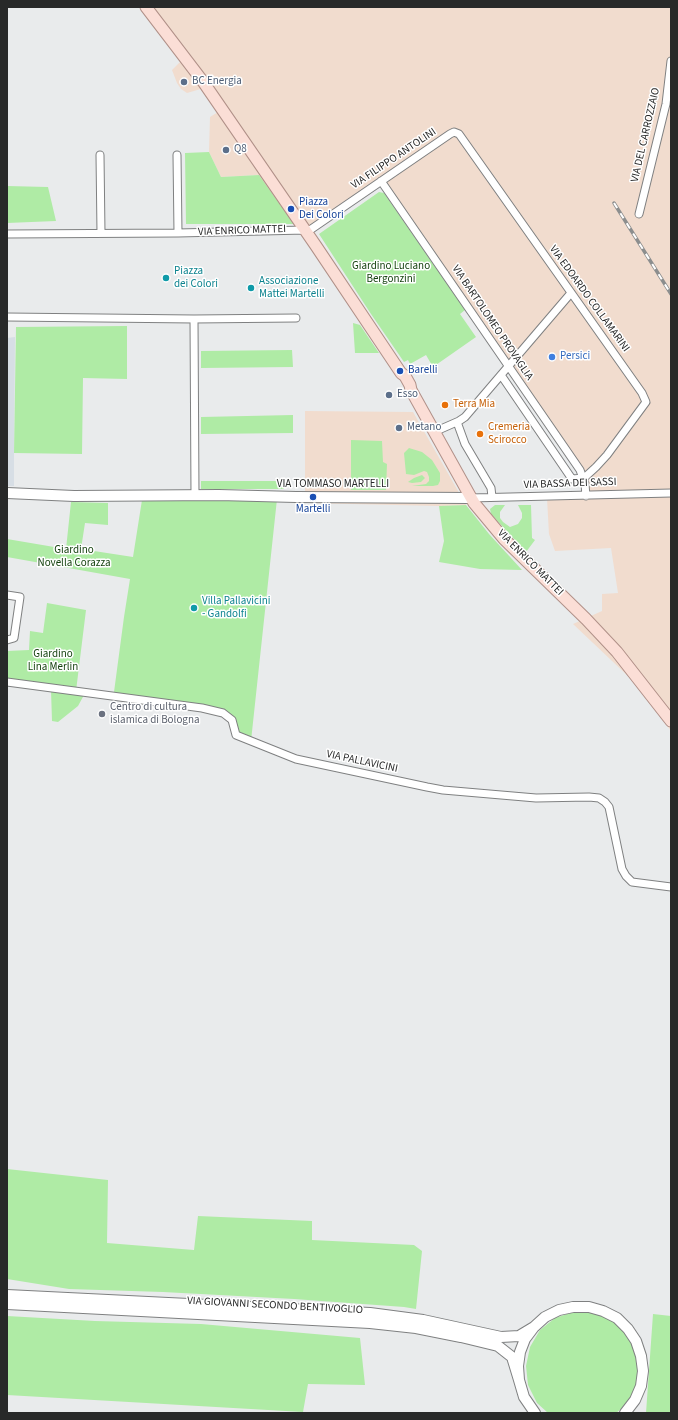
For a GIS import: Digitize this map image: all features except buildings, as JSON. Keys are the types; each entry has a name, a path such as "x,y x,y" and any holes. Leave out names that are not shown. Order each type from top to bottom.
{"main road":[{"name":"VIA ENRICO MATTEI","path":"146,7 184,56 239,132 401,373 405,376 411,390 470,498 504,539 586,619 617,652 671,721"},
{"name":"VIA ENRICO MATTEI","path":"152,7 171,33 184,56"}],"street":[{"name":"VIA DEL CARROZZAIO","path":"639,214 666,104 671,61"},
{"name":"VIA FILIPPO ANTOLINI","path":"306,231 454,132"},
{"name":"VIA EDOARDO COLLAMARINI","path":"454,132 459,134 642,392 646,402 607,455 584,478"},
{"path":"100,155 101,234"},
{"path":"177,155 178,233"},
{"name":"VIA BARTOLOMEO PROVAGLIA","path":"382,181 580,470 584,478 586,496"},
{"name":"VIA ENRICO MATTEI","path":"7,234 306,231"},
{"path":"434,432 465,417 572,293"},
{"path":"7,317 194,319 296,318"},
{"path":"194,319 195,496"},
{"name":"VIA BARTOLOMEO PROVAGLIA","path":"501,375 572,478 584,478"},
{"path":"457,422 465,444 490,488 492,497"},
{"name":"VIA TOMMASO MARTELLI","path":"7,493 74,496 470,498"},
{"name":"VIA BASSA DEI SASSI","path":"470,498 671,493"},
{"path":"7,595 20,597 14,638 7,640"},
{"name":"VIA PALLAVICINI","path":"7,682 202,708 222,713 232,720 236,735 296,759 426,787 443,790 536,798 599,798 609,807 622,868 626,876 632,882 671,887"},
{"name":"VIA GIOVANNI SECONDO BENTIVOGLIO","path":"7,1295 370,1314 423,1320 501,1337 519,1336 534,1327"},
{"name":"VIA GIOVANNI SECONDO BENTIVOGLIO","path":"7,1304 370,1323 416,1328 461,1337 498,1346 512,1357 524,1397 535,1413"},
{"path":"519,1380 518,1366 520,1352 525,1339 534,1327 545,1317 559,1310 574,1307 589,1307 603,1311 617,1318 628,1329 636,1341 641,1356 643,1371 641,1386 635,1400 625,1413"}],"shaded area":[{"path":"140,7 671,7 671,731 630,678 573,624 602,611 602,594 618,593 611,548 555,551 549,534 547,498 583,497 586,483 380,182 307,233 294,224 259,175 221,177 209,152 210,117 218,112 204,88 187,93 181,89 172,70 181,61"},
{"path":"15,337 14,486 7,486 7,338"},
{"path":"305,411 413,412 466,505 439,506 305,503"}],"green space":[{"path":"209,152 221,177 259,175 294,224 186,224 185,153"},
{"path":"7,186 48,187 56,221 7,223"},
{"name":"Giardino Luciano Bergonzini","path":"379,192 384,193 465,310 460,314 476,337 433,367 426,355 410,364 408,360 404,362 319,234"},
{"path":"353,323 360,325 379,353 355,353"},
{"path":"127,326 127,379 83,378 82,454 14,453 16,327"},
{"path":"292,350 293,367 201,368 201,351"},
{"path":"293,415 293,433 201,434 201,417"},
{"path":"351,440 382,441 383,462 387,464 386,490 351,490"},
{"path":"409,448 422,452 432,460 440,473 440,481 438,485 412,486 426,484 429,481 429,477 427,472 424,471 414,475 406,474 404,453"},
{"path":"422,475 425,478 421,482 408,482 414,478"},
{"path":"201,481 284,481 284,489 201,489"},
{"name":"Giardino Novella Corazza","path":"277,499 251,741 236,735 231,720 223,713 115,699 114,692 130,579 7,557 7,539 66,549 71,502 108,503 108,525 85,523 81,549 133,557 142,500"},
{"path":"466,505 489,534 522,570 480,569 439,562 444,541 439,506"},
{"path":"495,505 505,505 500,512 500,518 510,527 518,524 522,518 522,513 518,505 531,505 532,538 535,540 526,552 491,514 490,509"},
{"name":"Giardino Lina Merlin","path":"47,603 86,610 76,691 7,682 7,651 29,650 30,631 43,633"},
{"path":"51,690 84,695 78,706 58,722 52,721"},
{"path":"7,1169 108,1180 107,1243 194,1250 198,1216 312,1221 312,1240 414,1245 422,1251 416,1309 294,1299 69,1289 7,1279"},
{"path":"573,1312 593,1313 609,1319 623,1329 633,1344 638,1361 638,1378 632,1395 616,1413 548,1413 537,1403 528,1385 526,1366 530,1347 540,1330 555,1318"},
{"path":"653,1314 671,1316 671,1413 646,1413"},
{"path":"7,1316 95,1321 201,1324 360,1338 365,1385 308,1384 303,1412 7,1395"}],"railway":[{"path":"614,203 671,294"}],"place":[{"name":"BC Energia","path":"184,82"},
{"name":"Q8","path":"226,150"},
{"name":"Piazza Dei Colori","path":"291,209"},
{"name":"Piazza dei Colori","path":"166,278"},
{"name":"Associazione Mattei Martelli","path":"251,288"},
{"name":"Persici","path":"552,357"},
{"name":"Barelli","path":"400,371"},
{"name":"Esso","path":"389,395"},
{"name":"Terra Mia","path":"445,405"},
{"name":"Metano","path":"399,428"},
{"name":"Cremeria Scirocco","path":"480,434"},
{"name":"Martelli","path":"313,497"},
{"name":"Villa Pallavicini - Gandolfi","path":"194,608"},
{"name":"Centro di cultura islamica di Bologna","path":"102,714"}]}
